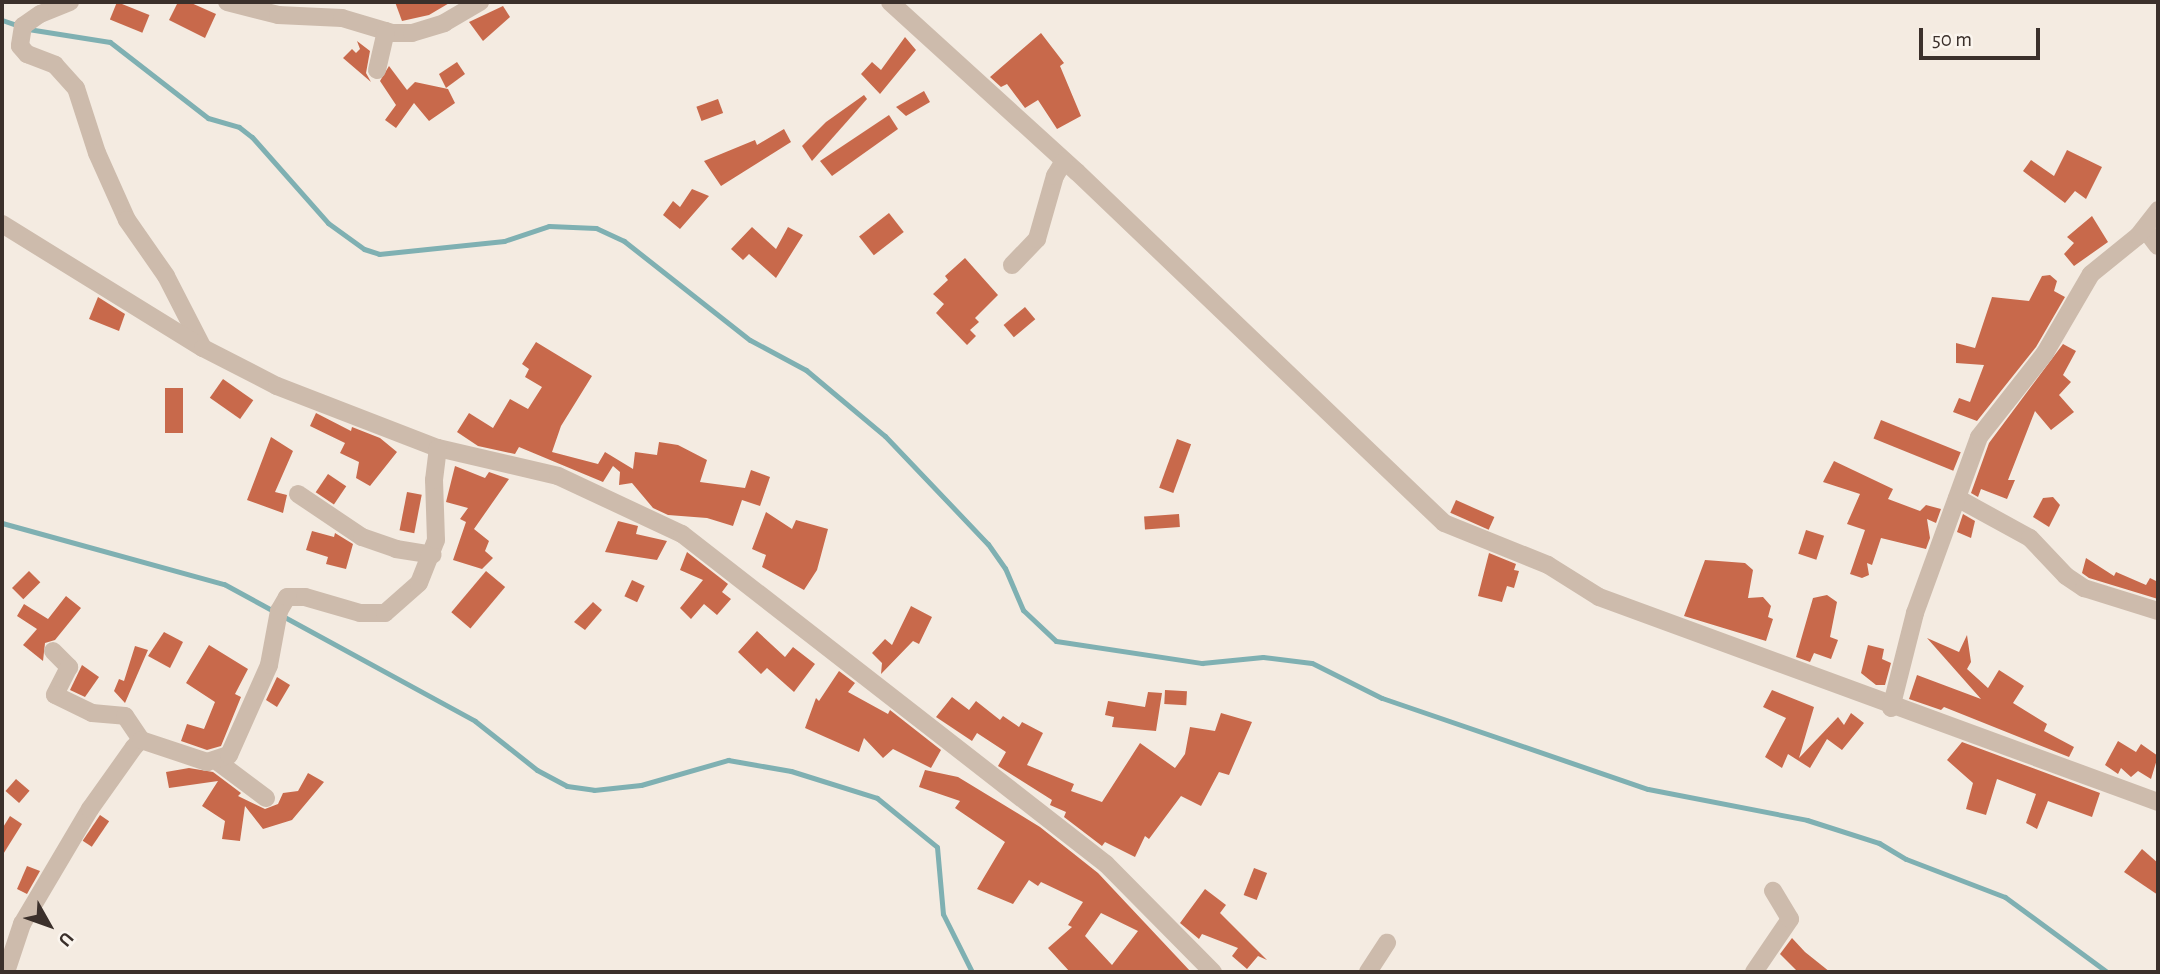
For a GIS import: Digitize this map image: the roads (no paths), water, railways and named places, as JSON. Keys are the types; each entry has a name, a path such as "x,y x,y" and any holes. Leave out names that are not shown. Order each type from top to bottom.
{"street":[{"path":"71,2 40,14 23,26 20,46 27,54 55,65 76,88 97,153 122,209 166,276 203,348"},
{"path":"226,2 249,10 342,18 386,31 412,33 444,23 480,2"},
{"path":"890,2 1064,161 1444,523 1548,565 1599,597 1891,708 2158,802"},
{"path":"377,69 386,31"},
{"path":"1012,265 1034,244 1055,176 1064,161"},
{"path":"1891,708 1915,613 1986,425 2045,353 2091,274 2144,229 2158,210"},
{"path":"2,224 203,348 277,386 438,448 558,476 646,514 721,559 1106,864 1213,972"},
{"path":"2144,229 2158,246"},
{"path":"218,762 237,744 269,664 279,611 287,597 305,597 360,613 385,613 398,607 419,583 433,555 438,448"},
{"path":"298,494 362,537 396,549 433,555"},
{"path":"1957,498 2030,538 2066,576 2084,588 2158,611"},
{"path":"53,651 69,667 55,695 92,713 125,716 141,740 218,762 267,798"},
{"path":"6,972 22,924 71,840 141,740"},
{"path":"1754,972 1790,919 1773,891"},
{"path":"1368,972 1387,943"}],"waterway":[{"path":"2,20 19,26"},
{"path":"28,29 110,42 208,118 239,127 252,137 328,223 364,249 379,254 504,241 549,226 596,228 624,241 750,340 806,370 885,436 988,544 1005,568 1023,610 1056,641 1202,663 1263,657 1312,663 1382,698 1648,789 1807,820 1879,843 1906,859 2005,897 2107,972"},
{"path":"2,523 224,584 475,721 537,770 567,786 594,790 641,785 728,760 791,771 877,798 937,847 943,914 972,972"}]}
